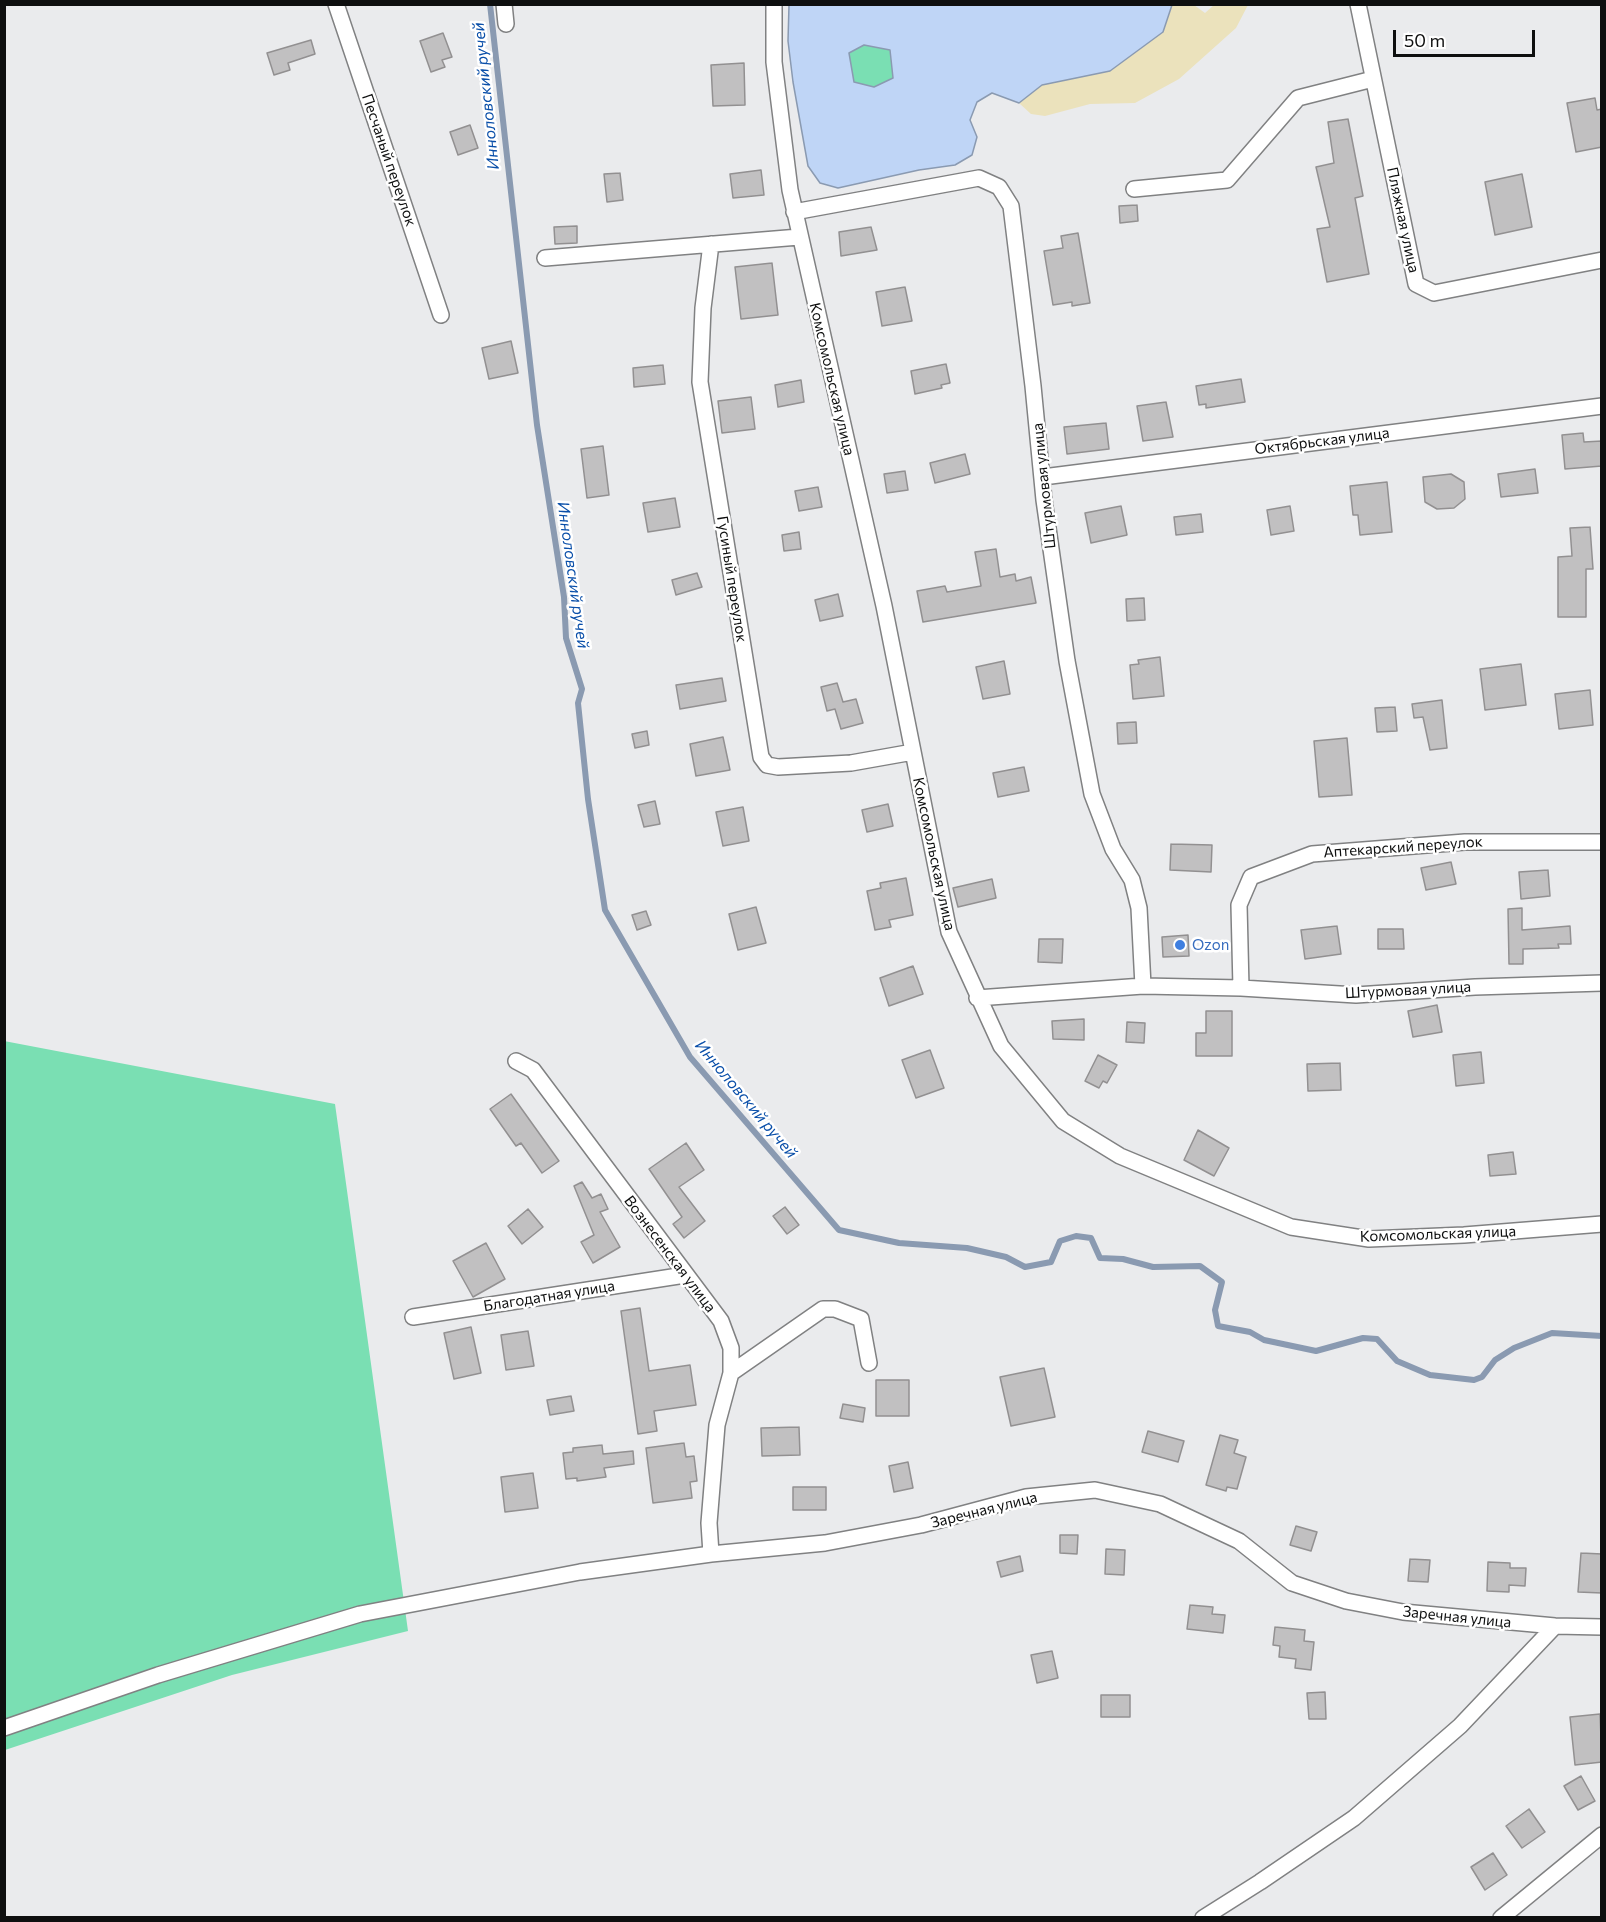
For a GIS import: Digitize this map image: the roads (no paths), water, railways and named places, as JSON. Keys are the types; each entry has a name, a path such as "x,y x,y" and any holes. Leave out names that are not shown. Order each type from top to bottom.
{"street":[{"name":"Песчаный переулок","path":"336,4 441,315"},
{"path":"504,4 506,24"},
{"name":"Комсомольская улица","path":"774,4 774,62 794,212 884,606 949,932 977,998 1001,1046 1063,1121 1120,1156 1291,1227 1369,1239 1464,1235 1602,1224"},
{"name":"Пляжная улица","path":"1358,4 1416,284 1434,293 1602,260"},
{"path":"1134,189 1227,180 1298,98 1373,79"},
{"name":"Штурмовая улица","path":"794,212 979,178 999,187 1011,206 1044,500 1067,661 1092,794 1113,849 1132,880 1139,908 1143,986"},
{"path":"545,258 799,237"},
{"name":"Гусиный переулок","path":"711,244 703,308 700,382 761,756 767,765 778,767 851,764 913,752"},
{"name":"Октябрьская улица","path":"1043,477 1602,406"},
{"name":"Аптекарский переулок","path":"1241,988 1239,905 1251,876 1312,854 1465,842 1602,842"},
{"name":"Штурмовая улица","path":"977,998 1143,986 1241,988 1356,995 1475,987 1602,983"},
{"name":"Вознесенская улица","path":"516,1061 533,1070 721,1320 731,1348 731,1373 717,1425 709,1523 711,1554"},
{"name":"Благодатная улица","path":"413,1317 686,1275"},
{"path":"731,1373 823,1309 835,1309 861,1319 869,1363"},
{"name":"Заречная улица","path":"4,1728 158,1675 360,1614 580,1572 711,1554 825,1543 921,1525 1026,1497 1095,1490 1160,1504 1239,1541 1292,1583 1346,1601 1402,1612 1602,1628"},
{"path":"1203,1917 1260,1882 1354,1818 1460,1726 1555,1626"},
{"path":"1501,1917 1602,1835"}],"water":[{"path":"789,4 1172,5 1163,32 1110,71 1042,85 1019,103 992,93 977,102 970,120 977,137 972,155 955,165 919,170 838,188 820,183 808,166 788,41","holes":["864,45 890,50 893,78 874,87 854,82 849,53"]}],"waterway":[{"name":"Инноловский ручей","path":"490,4 537,425 564,597 566,638 582,689 578,703 588,799 605,910 690,1057 839,1230 899,1243 967,1248 1006,1257 1025,1267 1051,1262 1060,1241 1076,1236 1091,1238 1100,1258 1123,1259 1153,1267 1200,1266 1222,1282 1215,1310 1218,1326 1250,1332 1264,1340 1316,1351 1363,1338 1377,1339 1397,1361 1430,1375 1474,1380 1482,1377 1495,1360 1514,1348 1552,1333 1602,1336"}],"place":[{"name":"Ozon","path":"1180,945"}]}
